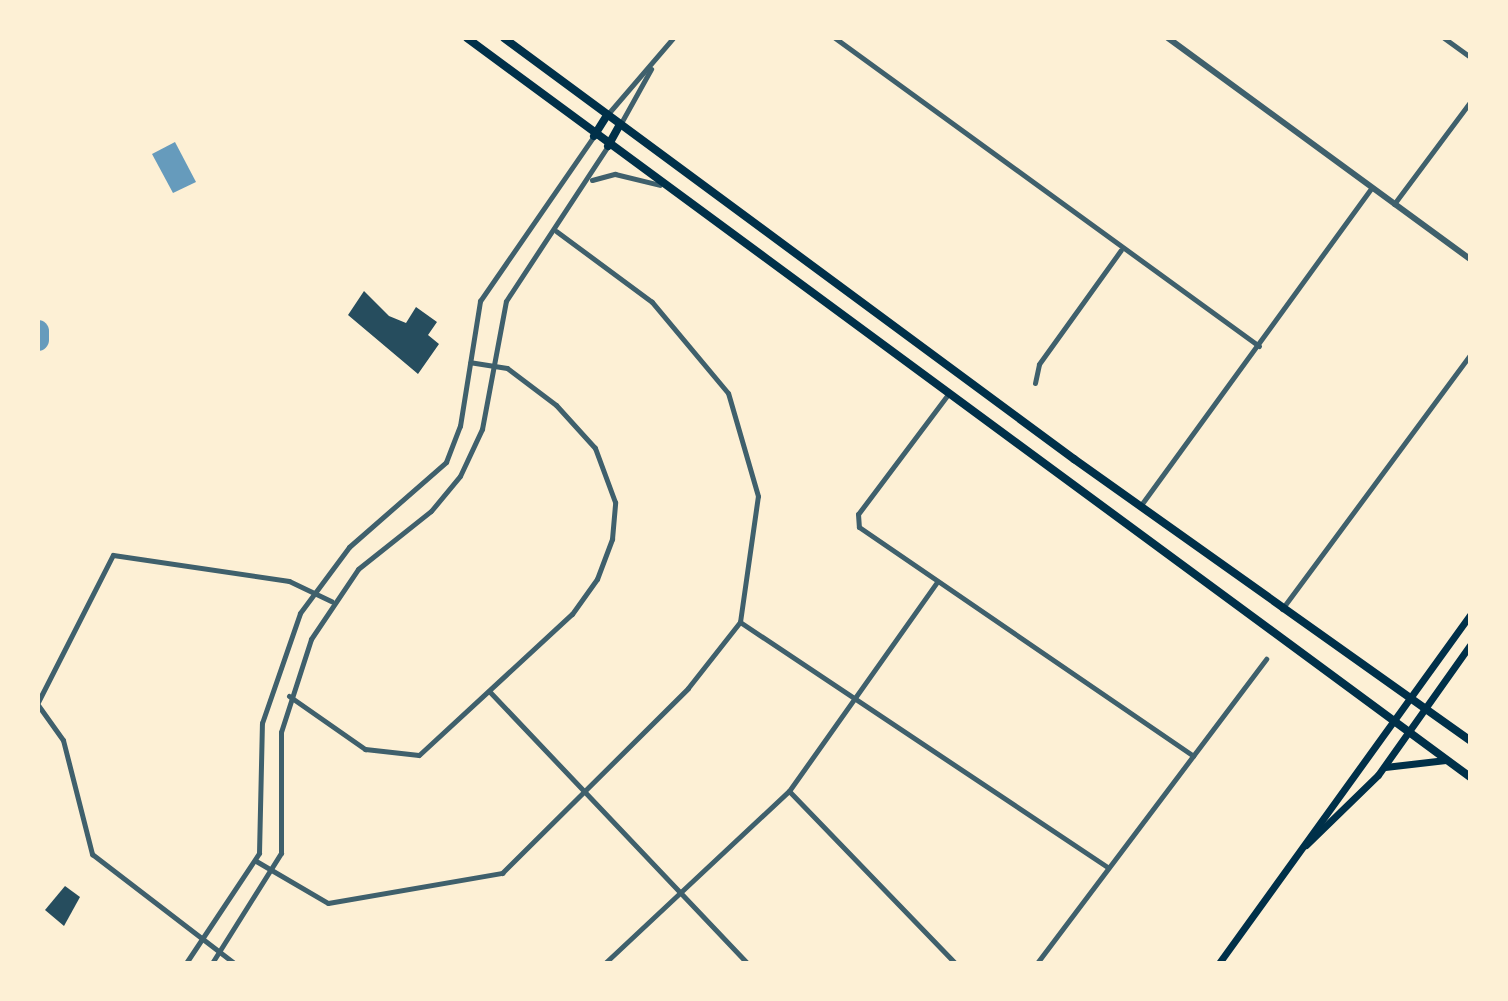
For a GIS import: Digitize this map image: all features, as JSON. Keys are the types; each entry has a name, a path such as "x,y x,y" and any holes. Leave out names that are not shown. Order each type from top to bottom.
{"highway":[{"path":"467,38 660,185 949,392 1392,724 1470,777"},
{"path":"504,38 1281,609 1408,700 1470,740"},
{"path":"594,136 607,115"},
{"path":"608,146 620,124"}],"main road":[{"path":"1219,963 1470,615"},
{"path":"1301,849 1385,767 1470,645"},
{"path":"1385,767 1446,760"}],"street":[{"path":"607,115 651,68 673,38"},
{"path":"835,38 1121,250 1259,346"},
{"path":"1168,38 1470,259"},
{"path":"1444,38 1470,57"},
{"path":"620,124 651,68"},
{"path":"1394,204 1470,102"},
{"path":"186,963 256,861 263,817 258,750 268,693 313,591 362,535 442,468 458,433 483,296 594,136"},
{"path":"212,963 275,870 285,835 279,749 289,696 331,601 460,476 482,429 506,301 592,180 608,146"},
{"path":"592,180 615,174 660,185"},
{"path":"1140,506 1371,189"},
{"path":"256,861 328,903 502,873 688,688 740,622 758,503 728,393 652,302 556,231"},
{"path":"1035,383 1039,364 1121,250"},
{"path":"1281,609 1470,355"},
{"path":"289,696 365,749 419,755 582,602 607,556 615,520 595,448 556,405 494,364 470,362"},
{"path":"949,392 858,514 867,536 1193,756"},
{"path":"234,963 92,854 63,740 38,704 113,555 313,591 331,601"},
{"path":"605,963 682,895 789,791 936,582"},
{"path":"740,622 1108,867"},
{"path":"1037,963 1266,659"},
{"path":"489,691 747,963"},
{"path":"789,791 955,963"}],"water":[{"path":"175,142 196,182 173,193 152,154"}],"building":[{"path":"364,291 389,316 406,323 416,307 437,322 428,335 439,344 418,374 348,315"},
{"path":"65,886 80,897 64,926 45,910"}],"waterway":[{"path":"38,331 38,340"}]}
